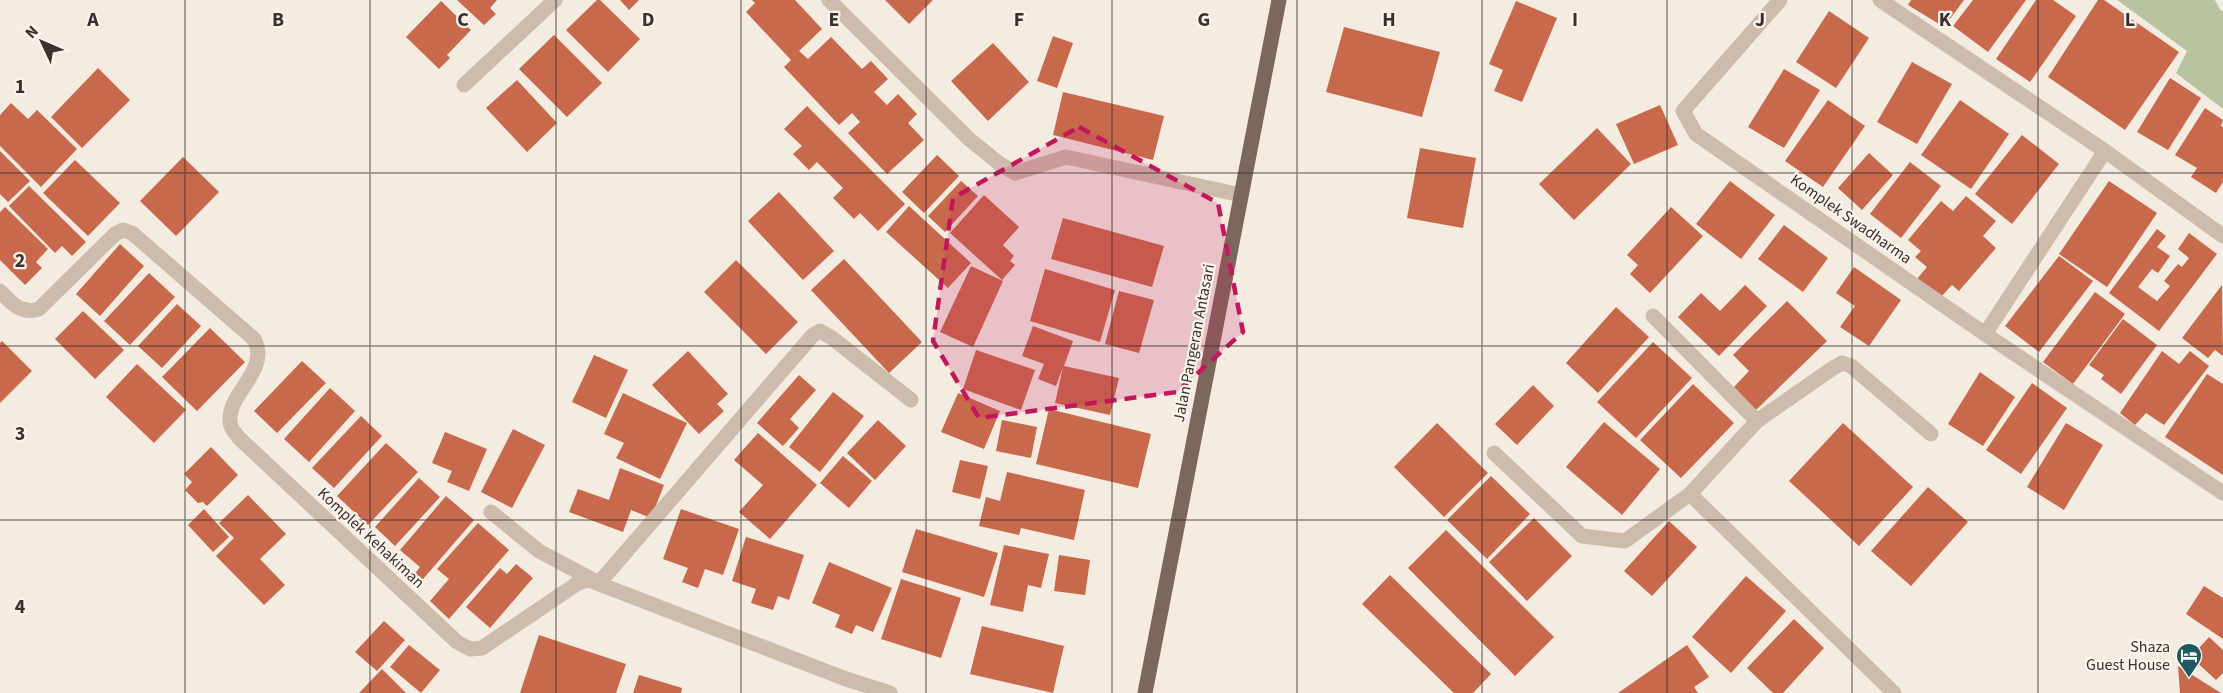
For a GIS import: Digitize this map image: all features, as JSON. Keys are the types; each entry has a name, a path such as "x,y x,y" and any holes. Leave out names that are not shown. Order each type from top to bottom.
{"main road":[{"name":"Jalan Pangeran Antasari","path":"1145,693 1279,0"}],"street":[{"path":"464,85 555,0"},
{"path":"829,0 969,139 1000,164 1015,172 1066,157 1241,195"},
{"name":"Komplek Swadharma","path":"1780,0 1683,111 1696,134 1985,334 2223,493"},
{"path":"1880,0 2105,151 2223,236"},
{"path":"1985,334 2105,151"},
{"name":"Komplek Kehakiman","path":"0,291 22,310 31,312 39,309 115,234 123,230 132,233 254,339 260,351 259,361 232,410 231,425 239,438 457,642 470,649 482,648 579,583 589,580 599,583"},
{"path":"1653,316 1757,421"},
{"path":"599,583 813,335 820,331 832,338 912,400"},
{"path":"1494,453 1582,536 1624,541 1690,494 1757,421 1842,363 1851,366 1931,434"},
{"path":"1690,494 1894,693"},
{"path":"491,512 539,551 599,583 846,679 890,693"}],"highlighted area":[{"path":"1079,127 1218,203 1243,332 1177,392 979,418 933,341 953,198"}],"green space":[{"path":"2117,0 2215,0 2220,10 2223,11 2223,109 2176,73 2187,51"}],"building":[{"path":"457,0 497,0 490,8 496,14 484,25"},
{"path":"597,0 600,0 640,39 608,72 566,30"},
{"path":"620,0 639,0 629,10"},
{"path":"752,0 795,0 822,29 799,51 808,59 831,37 862,69 871,61 888,79 874,92 887,105 898,94 917,114 908,123 924,140 887,174 848,133 860,122 852,113 839,125 784,67 791,60 746,12 755,3"},
{"path":"885,0 933,0 909,24"},
{"path":"1911,0 1964,0 1944,27 1908,5"},
{"path":"1973,0 2026,0 1988,52 1953,26"},
{"path":"2036,0 2053,0 2076,16 2030,82 1996,59"},
{"path":"2098,0 2104,0 2179,52 2125,130 2048,77"},
{"path":"441,1 471,30 447,55 450,58 439,69 406,37"},
{"path":"1516,1 1557,18 1522,102 1494,91 1503,70 1489,64"},
{"path":"1829,11 1869,38 1836,88 1796,62"},
{"path":"1344,27 1440,52 1422,117 1326,92"},
{"path":"554,35 602,83 567,117 519,69"},
{"path":"1053,36 1073,43 1057,88 1037,81"},
{"path":"993,43 1029,82 988,121 951,81"},
{"path":"1912,62 1952,84 1917,144 1877,122"},
{"path":"98,68 130,100 82,148 51,117"},
{"path":"1784,69 1820,90 1784,148 1748,127"},
{"path":"2170,78 2201,98 2168,150 2137,132"},
{"path":"517,80 557,123 527,152 486,108"},
{"path":"1063,92 1164,116 1153,160 1053,135"},
{"path":"1828,100 1865,126 1823,187 1785,161"},
{"path":"1960,100 2009,134 1971,189 1921,155"},
{"path":"11,103 28,119 37,110 77,149 41,187 0,146 0,115"},
{"path":"1660,105 1678,145 1634,164 1616,124"},
{"path":"807,106 905,204 878,231 860,213 854,219 833,198 843,188 817,162 809,170 793,154 802,146 784,129"},
{"path":"2205,108 2223,120 2221,126 2223,127 2223,182 2216,193 2191,177 2197,168 2175,155"},
{"path":"1597,128 1631,164 1574,220 1539,184"},
{"path":"2022,135 2059,164 2012,224 1975,194"},
{"path":"1420,148 1476,158 1463,228 1407,218"},
{"path":"0,151 30,181 8,202 0,194"},
{"path":"1869,153 1893,175 1862,210 1838,188"},
{"path":"937,155 959,176 924,213 902,192"},
{"path":"183,157 219,192 176,236 140,201"},
{"path":"75,160 120,203 88,236 43,193"},
{"path":"1910,162 1941,186 1901,238 1870,214"},
{"path":"961,181 978,196 945,232 928,216"},
{"path":"1730,181 1775,215 1741,259 1696,224"},
{"path":"2109,181 2157,213 2107,287 2059,254"},
{"path":"29,186 86,242 72,256 62,246 55,253 9,206"},
{"path":"779,192 834,251 803,280 748,221"},
{"path":"984,195 1019,227 1003,245 1014,256 1010,261 1015,265 1002,280 950,233"},
{"path":"1966,196 1996,221 1983,236 1996,248 1959,291 1952,285 1939,299 1916,280 1927,267 1915,257 1921,251 1908,240 1941,201 1953,211"},
{"path":"909,206 971,263 948,288 886,232"},
{"path":"5,207 48,249 36,262 42,268 25,285 0,260 0,212"},
{"path":"1671,207 1703,236 1650,293 1630,274 1638,265 1627,255"},
{"path":"1063,218 1164,246 1152,287 1051,259"},
{"path":"1784,225 1828,258 1803,292 1758,259"},
{"path":"2157,229 2166,236 2157,247 2170,256 2158,273 2152,269 2138,287 2157,301 2170,286 2164,281 2178,264 2182,267 2189,258 2178,249 2189,233 2217,254 2159,331 2109,293"},
{"path":"120,244 144,266 100,316 76,294"},
{"path":"2059,256 2093,281 2039,352 2005,326"},
{"path":"844,259 922,342 889,373 811,290"},
{"path":"736,260 798,322 766,354 704,292"},
{"path":"971,266 1003,281 973,347 940,332"},
{"path":"1854,267 1901,300 1869,346 1840,327 1855,306 1836,293"},
{"path":"1045,269 1115,290 1100,342 1030,321"},
{"path":"149,273 175,297 130,345 104,321"},
{"path":"1745,285 1767,306 1719,356 1678,317 1701,293 1720,311"},
{"path":"2222,285 2223,356 2215,350 2208,358 2182,338"},
{"path":"1119,291 1154,300 1139,353 1105,344"},
{"path":"2095,292 2125,314 2073,384 2043,362"},
{"path":"1787,301 1827,341 1756,410 1734,387 1749,371 1733,355"},
{"path":"177,304 201,326 162,368 138,346"},
{"path":"1616,307 1649,337 1598,393 1566,363"},
{"path":"83,311 124,350 95,379 55,339"},
{"path":"2123,319 2157,345 2121,394 2101,379 2104,375 2089,365"},
{"path":"1033,326 1073,341 1064,366 1119,378 1110,415 1055,403 1063,367 1056,386 1038,379 1044,364 1022,356"},
{"path":"210,328 245,362 197,411 162,377"},
{"path":"2,341 32,371 0,403 0,343"},
{"path":"1653,342 1692,378 1636,438 1597,402"},
{"path":"976,350 1035,370 1021,410 963,389"},
{"path":"688,351 728,394 717,404 724,411 699,434 652,385"},
{"path":"2162,351 2179,364 2190,351 2209,366 2164,425 2146,413 2135,425 2120,413"},
{"path":"594,355 628,370 606,418 572,402"},
{"path":"302,361 326,383 277,433 254,411"},
{"path":"137,364 186,410 154,443 106,397"},
{"path":"1980,372 2015,397 1983,446 1948,424"},
{"path":"2207,374 2223,384 2223,475 2165,437"},
{"path":"799,375 816,390 790,419 799,428 783,446 757,423"},
{"path":"2032,383 2067,408 2021,474 1986,450"},
{"path":"1693,384 1734,423 1681,478 1640,440"},
{"path":"1533,385 1554,406 1517,445 1495,424"},
{"path":"330,388 355,411 309,462 284,439"},
{"path":"833,392 864,416 820,472 789,447"},
{"path":"623,393 687,423 660,479 616,458 624,443 604,434"},
{"path":"958,393 1000,411 984,449 941,432"},
{"path":"1049,409 1151,434 1138,488 1036,464"},
{"path":"361,416 382,436 334,488 312,468"},
{"path":"878,420 906,446 875,480 847,453"},
{"path":"1002,420 1037,427 1031,458 996,451"},
{"path":"1604,422 1660,469 1622,515 1566,467"},
{"path":"1437,423 1488,473 1444,517 1394,467"},
{"path":"1843,423 1913,487 1859,546 1789,481"},
{"path":"2066,423 2103,445 2064,510 2027,487"},
{"path":"513,429 545,445 512,508 481,492"},
{"path":"445,432 487,449 469,491 447,482 452,471 432,463"},
{"path":"758,433 817,485 770,539 739,512 763,485 734,460"},
{"path":"386,443 418,472 368,525 337,496"},
{"path":"211,447 238,475 207,506 203,502 198,503 185,490 192,482 184,474"},
{"path":"843,456 872,481 849,508 820,483"},
{"path":"960,460 988,466 980,499 952,492"},
{"path":"620,468 664,485 651,518 631,510 623,532 569,512 578,489 609,500"},
{"path":"1007,472 1085,490 1074,540 1021,528 1019,535 979,526 986,497 1000,501"},
{"path":"1491,476 1530,514 1487,559 1447,520"},
{"path":"419,478 440,497 395,546 375,527"},
{"path":"1928,487 1968,522 1911,586 1871,551"},
{"path":"248,495 286,534 260,559 285,585 264,605 216,556 234,538 219,523"},
{"path":"446,496 474,520 417,586 410,580 420,567 400,550"},
{"path":"204,509 229,537 213,552 188,525"},
{"path":"681,509 739,529 723,575 705,569 698,588 682,582 688,568 663,559"},
{"path":"1534,518 1572,556 1527,601 1489,562"},
{"path":"1669,521 1697,547 1652,596 1624,571"},
{"path":"478,523 509,550 449,619 430,601 449,579 437,569"},
{"path":"916,529 998,553 984,597 902,572"},
{"path":"1446,530 1554,637 1515,676 1408,568"},
{"path":"746,537 804,555 789,600 778,596 773,610 751,603 756,589 732,581"},
{"path":"1004,545 1049,554 1041,588 1028,585 1023,612 990,605"},
{"path":"1059,555 1090,560 1085,595 1054,591"},
{"path":"829,562 892,588 873,632 856,625 852,634 835,627 840,615 812,603"},
{"path":"516,564 533,578 490,628 466,607 500,568 507,574"},
{"path":"1390,575 1491,674 1473,693 1454,693 1362,604"},
{"path":"1746,576 1786,611 1731,673 1692,637"},
{"path":"901,579 961,598 941,658 881,639"},
{"path":"2204,586 2223,598 2223,639 2186,614"},
{"path":"1794,619 1824,648 1783,693 1773,693 1747,668"},
{"path":"384,621 405,640 377,671 355,652"},
{"path":"982,626 1064,646 1053,693 970,674"},
{"path":"539,635 626,664 616,693 520,693"},
{"path":"2209,637 2223,650 2223,673 2216,680 2191,657"},
{"path":"409,645 440,670 421,693 390,667"},
{"path":"1687,645 1709,677 1694,687 1698,693 1618,693"},
{"name":"Shaza Guest House","path":"2178,666 2221,693 2180,693"},
{"path":"382,669 406,693 359,693"},
{"path":"639,675 682,688 681,693 633,693"}],"place":[{"name":"Shaza Guest House","path":"2189,679"}]}
